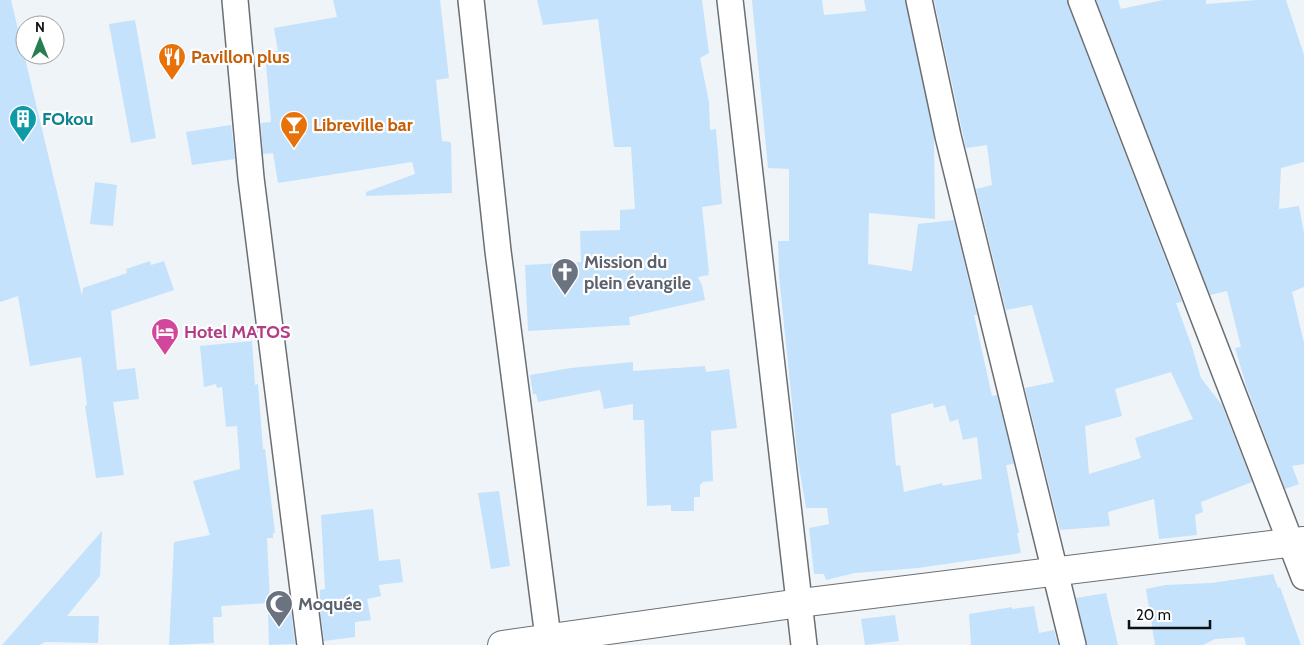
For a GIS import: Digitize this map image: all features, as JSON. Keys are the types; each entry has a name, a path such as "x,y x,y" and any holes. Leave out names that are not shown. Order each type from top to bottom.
{"main road":[{"path":"502,645 548,642 800,603 1298,541"}],"street":[{"path":"235,0 251,178 310,645"},
{"path":"471,0 498,251 548,642"},
{"path":"730,0 804,645"},
{"path":"919,0 948,136 1073,645"},
{"path":"1080,0 1298,541 1304,577"}],"building":[{"path":"0,0 11,0 15,17 15,65 27,65 82,296 83,288 127,273 126,269 150,261 151,265 164,261 174,290 111,311 117,370 135,368 139,399 113,402 124,475 96,478 85,406 87,405 81,357 30,366 18,296 0,302"},
{"path":"333,0 440,0 449,78 436,80 442,141 451,142 452,193 366,196 366,192 415,174 412,162 278,183 273,153 263,154 261,123 271,122 265,52 278,51 274,28 337,17"},
{"path":"537,0 702,0 709,53 700,58 709,102 710,130 716,129 722,204 702,207 709,275 698,277 705,300 629,317 630,325 528,331 525,265 581,262 580,231 620,230 620,210 635,209 631,147 614,147 598,19 543,25"},
{"path":"752,0 822,0 824,15 866,11 864,0 905,0 934,137 935,219 869,213 868,264 912,271 918,224 954,220 977,315 974,315 992,396 997,395 1014,464 1006,465 1021,553 918,568 855,573 826,580 824,574 814,574 809,528 829,524 827,508 806,508 798,461 779,276 778,241 789,241 789,169 768,168","holes":["933,403 934,408 945,405 950,422 958,419 963,440 977,437 982,479 943,486 942,483 904,492 900,465 896,466 891,414"]},
{"path":"934,0 1067,0 1182,302 1176,303 1201,378 1222,405 1252,482 1201,502 1203,512 1195,515 1197,535 1159,539 1154,499 1108,512 1110,526 1060,530 1025,388 1054,382 1032,305 1006,310 976,189 992,185 987,145 966,148","holes":["1171,372 1193,419 1135,438 1141,458 1089,474 1085,426 1122,416 1115,389"]},
{"path":"1096,0 1118,0 1121,9 1163,0 1206,0 1206,4 1286,0 1304,55 1304,162 1281,168 1279,209 1299,206 1304,233 1304,287 1292,292 1304,343 1304,464 1292,466 1299,484 1285,489 1247,388 1235,348 1241,347 1227,291 1210,295"},
{"path":"135,20 156,138 131,143 109,24"},
{"path":"231,125 235,159 192,165 186,132"},
{"path":"95,182 117,185 113,226 90,224"},
{"path":"252,341 255,385 258,384 263,449 265,449 275,533 273,533 273,538 267,538 270,603 221,606 222,617 213,617 214,643 169,645 174,542 210,535 193,481 240,469 237,426 226,427 222,387 217,388 216,384 204,387 200,346"},
{"path":"633,362 633,371 705,366 706,372 729,369 737,428 711,431 713,481 700,484 700,497 694,497 694,511 671,511 671,505 647,506 644,420 633,420 633,404 604,409 600,390 538,402 536,394 533,394 530,375 571,368"},
{"path":"499,491 510,566 491,569 478,493"},
{"path":"373,509 379,561 400,559 403,582 379,585 381,596 367,599 371,620 355,622 355,637 324,641 320,611 320,590 325,589 321,515"},
{"path":"102,531 100,576 67,616 99,616 98,643 45,642 40,645 2,645"},
{"path":"1273,574 1278,588 1280,587 1301,645 1246,645 1244,637 1215,639 1203,645 1155,645 1146,589 1165,585 1211,583"},
{"path":"1106,593 1118,645 1087,645 1076,598"},
{"path":"1034,606 1039,633 1054,630 1058,645 971,645 969,614 1012,607 1012,609"},
{"name":"Moquée","path":"268,611 291,611 295,644 269,645"},
{"path":"895,615 899,641 865,645 861,619"}],"place":[{"name":"Pavillon plus","path":"172,81"},
{"name":"FOkou","path":"23,143"},
{"name":"Libreville bar","path":"294,149"},
{"name":"Mission du plein évangile","path":"565,296"},
{"name":"Hotel MATOS","path":"165,356"},
{"name":"Moquée","path":"279,628"}]}
